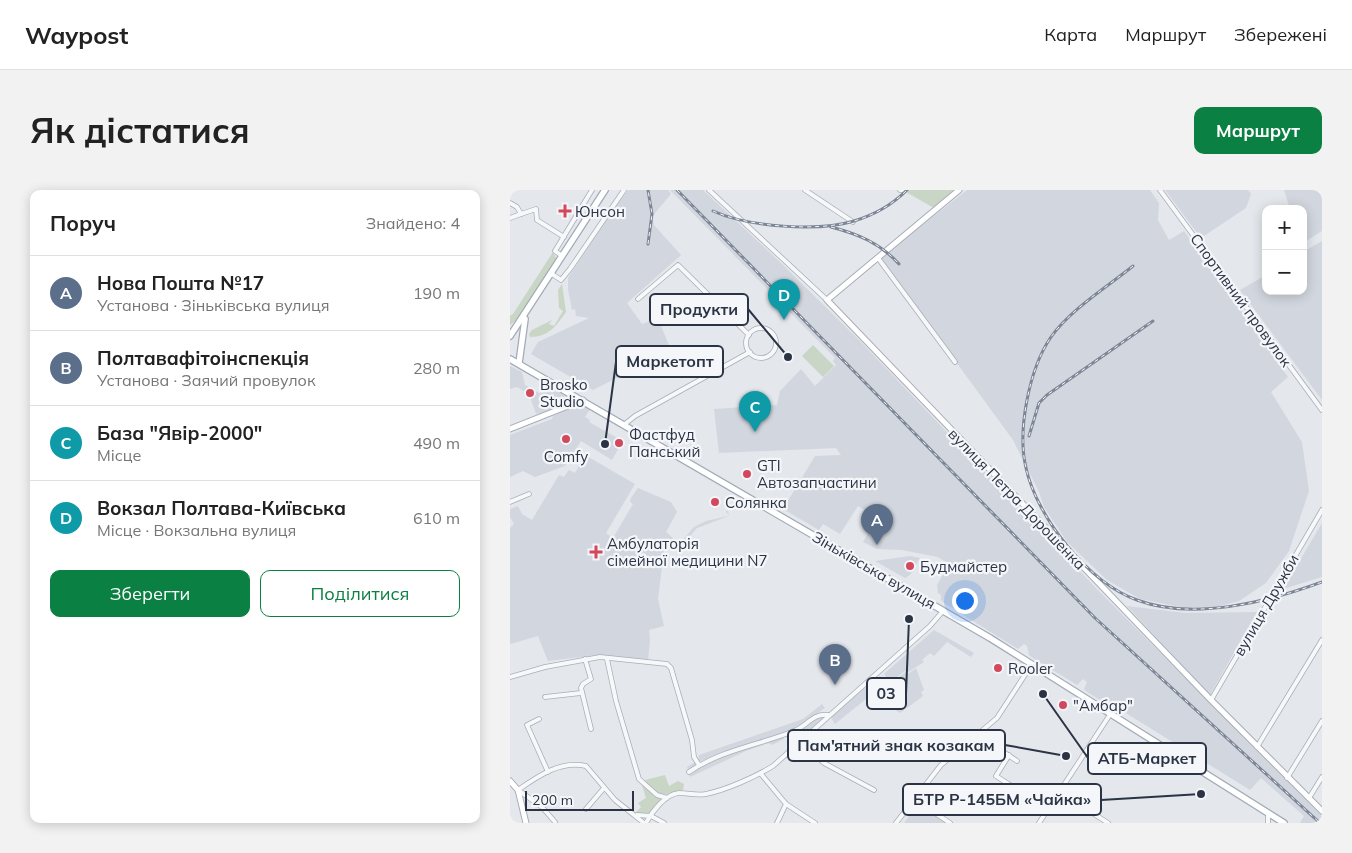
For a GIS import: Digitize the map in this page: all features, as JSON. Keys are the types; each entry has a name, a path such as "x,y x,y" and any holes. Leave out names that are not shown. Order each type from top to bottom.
{"main road":[{"path":"510,337 605,190"},
{"path":"519,363 521,337 528,310"},
{"path":"510,329 518,326"},
{"path":"510,337 521,337"},
{"name":"Зіньківська вулиця","path":"510,360 519,363 625,424 1032,664 1284,823"}],"street":[{"path":"563,257 555,251 592,190"},
{"path":"552,274 561,280 624,190"},
{"name":"вулиця Петра Дорошенка","path":"709,190 826,300 1210,700 1322,811"},
{"path":"805,190 853,222"},
{"path":"826,300 959,190"},
{"name":"Спортивний провулок","path":"1160,190 1322,410"},
{"path":"510,203 521,214"},
{"path":"510,218 536,209 537,220 564,237"},
{"path":"878,258 955,362"},
{"path":"638,299 678,265 749,334"},
{"path":"757,329 766,329 774,335 776,343 774,351 768,357 757,358 750,352 746,343 749,334 757,329"},
{"path":"625,424 635,416 750,352"},
{"path":"510,429 583,400"},
{"path":"510,502 529,494"},
{"name":"вулиця Дружби","path":"1210,700 1322,510"},
{"path":"518,790 548,772 567,766 583,765 619,803 637,815 643,822 667,798 680,793 696,795 712,793 761,774 788,754 828,715 930,626 943,611"},
{"path":"1257,747 1322,640"},
{"path":"510,677 600,657 670,666 692,740 694,757 700,765"},
{"path":"585,659 591,679 582,685 581,693 591,729"},
{"path":"607,659 616,701 641,781 658,795 667,798"},
{"path":"896,823 941,765 997,718 1032,664"},
{"path":"545,697 581,693"},
{"path":"1040,823 1111,713"},
{"path":"689,772 738,748 794,731 819,714 828,715"},
{"path":"539,719 527,724 548,772"},
{"path":"1288,778 1322,720"},
{"path":"976,734 1018,761"},
{"path":"800,741 824,763 874,790"},
{"path":"1009,755 996,776 1049,810"},
{"path":"761,774 786,804 815,823"},
{"path":"1309,798 1322,777"},
{"path":"510,781 518,790 542,807 555,822"},
{"path":"586,809 604,788"},
{"path":"518,790 526,823"},
{"path":"1060,792 1108,823"},
{"path":"914,799 950,823"},
{"path":"777,823 786,804"},
{"path":"1268,813 1268,823"},
{"path":"637,815 650,816 664,823"}],"shaded area":[{"path":"628,190 668,190 671,194 650,219 653,220 654,225 681,255 627,303 642,324 658,319 671,350 593,390 531,354 538,342 589,318 576,316 575,309 572,310 568,278"},
{"path":"670,190 703,190 781,263 860,341 1094,586 1322,816 1322,823 1300,823 1304,816 1261,778 1250,790 1121,710 1119,706 1121,702 1118,701 1114,706 1110,706 1084,689 1087,682 1083,679 1077,685 1029,655 1027,646 1024,644 1018,649 944,603 941,600 941,595 938,593 937,585 949,564 938,557 902,550 877,549 863,542 877,517 858,506 840,534 823,524 819,530 783,509 815,456 841,455 836,448 719,453 714,409 777,405 780,391 801,369 815,386 836,365 833,361 835,358"},
{"path":"967,190 1150,190 1159,203 1158,220 1169,240 1184,231 1288,377 1271,392 1302,442 1309,491 1289,551 1266,583 1239,601 1217,607 1185,608 1140,599 1107,580 1067,542 1044,507 1039,492 1013,440 880,258"},
{"path":"1165,190 1248,190 1251,194 1246,208 1201,238"},
{"path":"1284,190 1319,190 1322,193 1322,231 1307,240 1307,205 1289,205"},
{"path":"1322,241 1322,400 1240,290 1262,277 1262,295 1307,295 1307,250"},
{"path":"510,366 522,372 525,385 539,393 554,391 560,393 564,396 564,404 557,410 541,416 539,413 536,414 529,394 517,387 510,389"},
{"path":"586,407 590,409 585,417 590,420 589,422 621,440 621,444 612,460 581,441 565,466 535,477 523,471 510,477 510,435 552,419 553,416 571,408"},
{"path":"585,455 635,484 606,533 613,538 633,504 630,502 631,498 638,488 671,502 677,512 666,532 677,542 681,542 694,527 706,521 729,516 697,528 682,545 672,541 664,550 658,599 664,626 649,630 648,660 597,655 548,661 538,636 510,644 510,528 514,524 510,517 510,509 518,506 522,514 532,520 559,475 564,477 569,470 575,473"},
{"path":"1322,523 1322,577 1283,589"},
{"path":"910,556 920,558 910,575 905,578 875,561"},
{"path":"1127,606 1185,613 1257,612 1210,695"},
{"path":"934,630 974,653 971,657 947,642 934,656 930,653 922,660 924,662 908,672 906,670 890,682 884,674"},
{"path":"916,668 924,690 921,692 923,696 907,708 890,683 906,672 908,674"},
{"path":"880,676 904,709 903,711 900,713 880,701 866,699 835,724 830,716"},
{"path":"822,704 825,708 796,728 698,762 699,755 803,719"},
{"path":"822,716 823,719 797,743 789,735 772,745 769,743 746,751 690,777 687,767 695,762 702,767 736,750 797,732"},
{"path":"922,805 948,823 904,823 917,806"}],"green space":[{"path":"908,190 955,190 934,208 906,192"},
{"path":"553,252 557,260 518,319 510,325 510,316"},
{"path":"562,284 566,312 555,326 547,333 530,337 529,334 532,330 552,320 549,324 554,326 563,311 559,308 558,290"},
{"path":"813,345 834,366 823,377 802,356"},
{"path":"665,775 669,786 678,781 684,784 683,790 666,794 658,793 645,780"},
{"path":"641,782 664,798 649,816 635,813 641,807 638,803 646,798"}],"railway":[{"path":"648,190 652,214 648,244"},
{"path":"677,190 1095,618 1320,823"},
{"path":"713,211 745,221 764,224 803,227 822,226 854,221 869,216 889,205 907,190"},
{"path":"831,227 868,240 884,250 899,264"},
{"path":"1133,266 1068,317 1043,350 1031,383 1024,419 1023,436 1026,468 1041,507 1053,527 1068,546 1101,579 1137,600 1159,606 1182,609 1230,606 1278,596 1322,582"},
{"path":"1029,436 1039,403 1047,395 1153,321"}],"place":[{"name":"Юнсон","path":"565,211"},
{"name":"Вокзал Полтава-Київська","path":"784,320"},
{"name":"Продукти","path":"788,357"},
{"name":"Brosko Studio","path":"530,393"},
{"name":"База \"Явір-2000\"","path":"755,432"},
{"name":"Comfy","path":"566,439"},
{"name":"Фастфуд Панський","path":"619,443"},
{"name":"Маркетопт","path":"605,444"},
{"name":"GTI Автозапчастини","path":"747,474"},
{"name":"Солянка","path":"715,502"},
{"name":"Нова Пошта №17","path":"877,545"},
{"name":"Амбулаторія сімейної медицини N7","path":"596,552"},
{"name":"Будмайстер","path":"910,566"},
{"name":"03","path":"909,619"},
{"name":"Rooler","path":"998,668"},
{"name":"Полтавафітоінспекція","path":"835,685"},
{"name":"АТБ-Маркет","path":"1043,694"},
{"name":"\"Амбар\"","path":"1063,705"},
{"name":"Пам'ятний знак козакам","path":"1066,756"},
{"name":"БТР Р-145БМ «Чайка»","path":"1201,794"}]}
